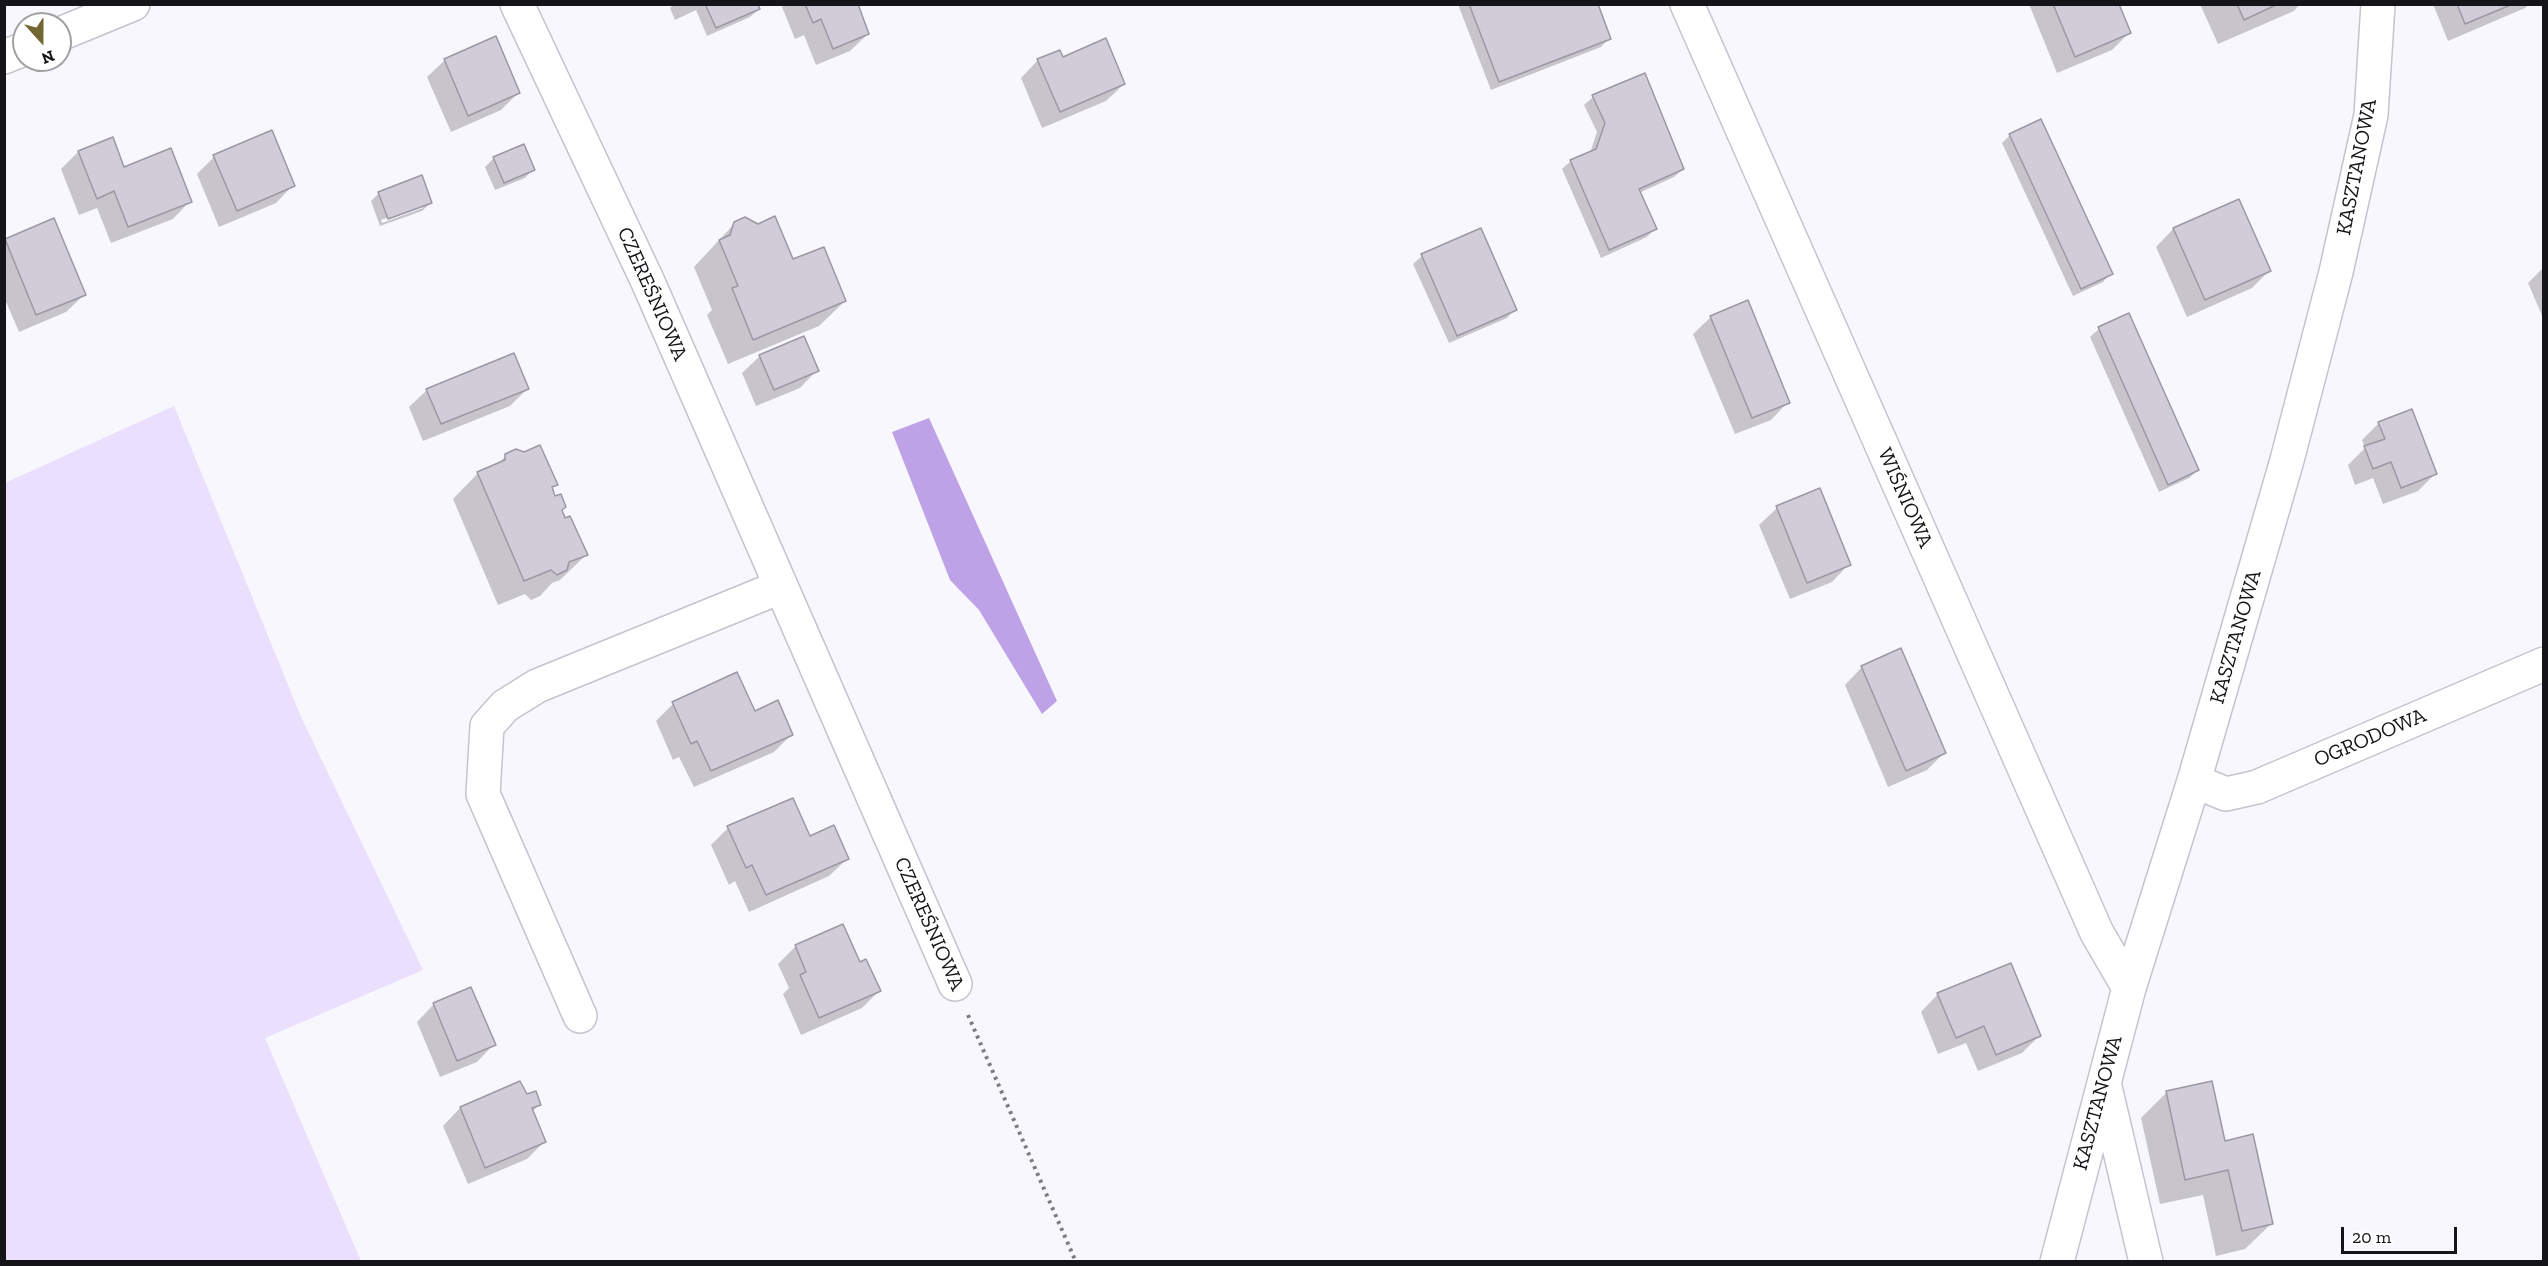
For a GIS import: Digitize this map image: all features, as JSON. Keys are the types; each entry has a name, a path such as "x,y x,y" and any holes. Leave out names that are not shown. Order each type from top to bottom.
{"street":[{"path":"72,29 133,4"},
{"name":"CZEREŚNIOWA","path":"517,4 648,282 955,984"},
{"name":"WIŚNIOWA","path":"1687,4 2097,933 2128,988"},
{"name":"KASZTANOWA","path":"2057,1262 2128,988 2194,781 2287,460 2336,272 2370,115 2378,4"},
{"path":"580,1016 483,794 487,726 505,706 537,686 780,587"},
{"name":"OGRODOWA","path":"2194,781 2226,794 2257,787 2544,664"},
{"path":"2103,1083 2146,1262"}],"path":[{"name":"CZEREŚNIOWA","path":"955,984 1076,1262"}],"shaded area":[{"path":"174,406 302,719 423,970 265,1038 361,1261 5,1261 5,483"},
{"path":"929,418 1057,701 1042,714 979,610 950,580 892,432"}],"building":[{"path":"705,4 758,4 760,9 716,28"},
{"path":"805,4 858,4 869,34 833,49 821,19 813,23"},
{"path":"1469,4 1598,4 1611,39 1499,82"},
{"path":"2053,4 2119,4 2131,33 2075,57"},
{"path":"2237,4 2278,4 2244,20"},
{"path":"2457,4 2513,4 2465,24"},
{"path":"496,36 520,93 468,116 444,59"},
{"path":"1106,38 1125,84 1060,112 1037,59 1060,50 1063,57"},
{"path":"1645,73 1684,169 1639,189 1657,229 1609,250 1570,160 1596,149 1605,123 1592,95"},
{"path":"2041,119 2113,274 2081,289 2009,134"},
{"path":"272,130 295,186 237,211 213,155"},
{"path":"113,137 124,167 171,148 192,202 128,227 114,191 97,199 78,151"},
{"path":"524,144 535,170 504,183 493,157"},
{"path":"422,175 432,203 388,219 378,192"},
{"path":"2239,199 2271,271 2205,300 2173,228"},
{"path":"775,216 793,259 824,247 846,301 753,340 732,288 738,286 719,240 730,235 734,222 745,217 758,224"},
{"path":"54,218 86,295 36,315 5,239"},
{"path":"1481,228 1517,310 1457,336 1421,254"},
{"path":"1748,300 1790,403 1752,418 1710,316"},
{"path":"2129,313 2199,470 2168,485 2098,327"},
{"path":"804,336 819,371 774,390 759,355"},
{"path":"514,353 529,389 441,424 426,389"},
{"path":"2412,409 2437,474 2401,488 2391,462 2373,469 2364,446 2385,439 2378,422"},
{"path":"540,445 558,485 552,487 555,496 561,494 566,507 562,510 565,518 570,516 588,555 569,562 567,570 557,575 551,570 524,581 477,472 505,460 505,454 516,449 524,452"},
{"path":"1820,488 1851,565 1807,583 1776,506"},
{"path":"1901,648 1946,753 1906,771 1861,666"},
{"path":"737,672 755,711 778,700 793,735 711,771 697,741 691,744 672,702"},
{"path":"793,798 810,836 834,825 849,859 766,895 752,865 746,868 727,826"},
{"path":"843,924 860,962 866,959 881,991 819,1018 800,975 806,972 795,945"},
{"path":"2011,963 2041,1036 1996,1055 1984,1026 1956,1038 1937,993"},
{"path":"471,987 496,1045 457,1061 433,1003"},
{"path":"520,1081 527,1094 536,1091 541,1105 532,1108 546,1142 485,1168 460,1107"},
{"path":"2212,1081 2225,1141 2253,1134 2273,1224 2242,1231 2228,1170 2185,1180 2166,1091"}]}
